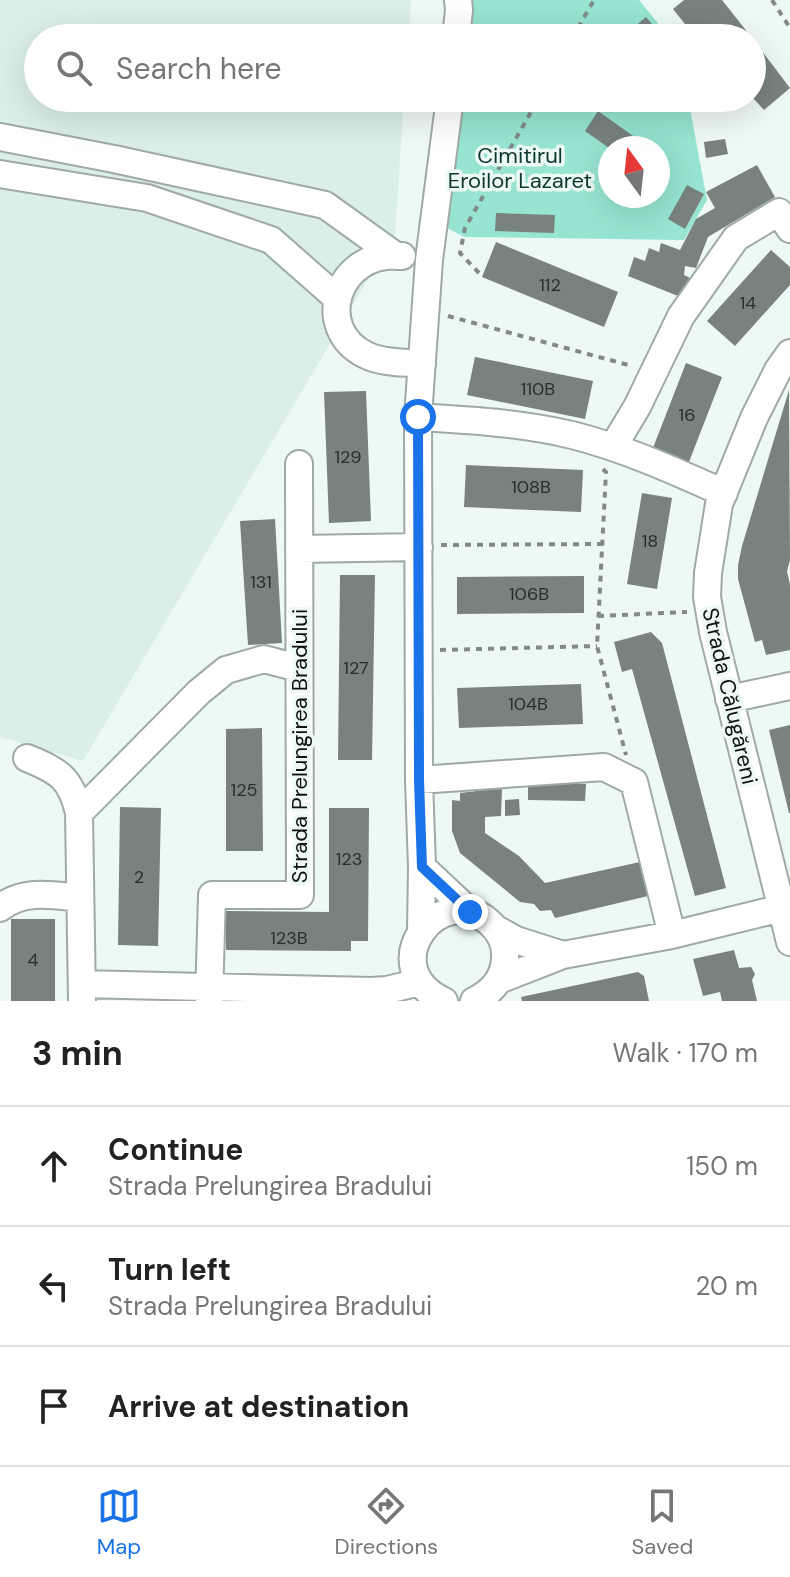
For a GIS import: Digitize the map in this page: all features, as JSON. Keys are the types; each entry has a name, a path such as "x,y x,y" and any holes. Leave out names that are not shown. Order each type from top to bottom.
{"street":[{"path":"458,24 460,3"},
{"path":"421,990 413,960 422,867 418,417 429,260 448,112"},
{"path":"0,137 325,205 396,256"},
{"path":"0,174 147,198 271,240 338,299"},
{"path":"605,455 637,407 681,316 736,238 786,215"},
{"path":"422,364 377,360 362,353 341,330 337,315 338,299 352,271 365,262 396,256 429,260"},
{"name":"Strada Călugăreni","path":"790,353 754,418 719,504 707,597 729,699 786,907 790,942"},
{"path":"418,417 512,425 571,435 605,455 724,493"},
{"name":"Strada Prelungirea Bradului","path":"209,994 212,895 300,895 299,464"},
{"path":"299,549 419,547"},
{"path":"78,806 226,670 264,659 298,668"},
{"path":"729,699 790,686"},
{"path":"27,758 55,769 66,781 78,806 82,992 209,994 421,990 444,1001"},
{"path":"419,780 604,767 634,782 672,935"},
{"path":"422,867 470,912 489,921 503,941 505,967 499,980 493,989 474,1001"},
{"path":"0,908 13,898 41,893 80,898"},
{"path":"499,980 563,955 672,935 786,907"},
{"path":"355,989 393,970 403,961 430,921 456,911 470,912"},
{"path":"496,929 516,940 563,955"}],"path":[{"path":"580,24 594,0"},
{"path":"772,0 790,28"},
{"path":"479,273 460,253 465,228 531,112"},
{"path":"426,310 654,372"},
{"path":"605,455 597,646 634,782"},
{"path":"419,547 602,544"},
{"path":"598,616 709,611"},
{"path":"418,650 597,646"}],"shaded area":[{"path":"0,0 411,0 410,24 24,24 24,112 403,112 395,234 83,761 0,737"}],"green space":[{"path":"471,0 639,0 659,24 465,24"},
{"name":"Cimitirul Eroilor Lazaret","path":"455,112 691,112 707,200 684,240 465,237 443,226"}],"building":[{"path":"684,0 722,0 741,24 685,24 673,9"},
{"path":"646,17 652,24 638,24"},
{"path":"766,56 790,88 766,108"},
{"path":"597,112 633,136 598,136 598,140 585,131"},
{"path":"725,139 728,154 706,158 704,142"},
{"path":"757,165 775,197 708,237 696,268 685,266 684,275 692,279 683,298 628,276 634,257 645,261 649,248 659,252 661,243 680,250 696,219 715,208 706,192"},
{"path":"687,185 704,194 685,229 668,219"},
{"path":"496,213 555,215 554,233 495,231"},
{"path":"496,242 618,292 604,327 482,277"},
{"path":"771,250 790,267 790,285 735,346 707,321"},
{"path":"475,357 593,381 585,419 467,395"},
{"path":"686,363 722,377 687,467 651,453"},
{"path":"789,390 790,560 787,571 790,585 790,650 766,655 762,640 755,642 738,579 738,565"},
{"path":"366,391 371,521 329,523 324,392"},
{"path":"466,465 583,470 581,512 464,507"},
{"path":"642,493 672,498 657,589 627,584"},
{"path":"275,519 282,643 248,645 240,521"},
{"path":"340,575 375,575 372,760 338,760"},
{"path":"584,576 584,613 457,614 457,577"},
{"path":"651,632 662,643 726,888 695,896 632,669 622,672 614,642"},
{"path":"581,684 583,724 459,728 457,688"},
{"path":"790,725 790,813 789,813 769,730"},
{"path":"262,728 263,851 226,851 226,729"},
{"path":"528,783 586,784 585,801 528,800"},
{"path":"502,788 501,816 485,817 485,833 519,856 545,883 640,862 648,896 555,918 551,910 540,911 534,904 520,902 460,853 452,831 452,800 460,801 460,793"},
{"path":"519,799 520,815 505,816 505,800"},
{"path":"120,807 161,808 158,946 118,945"},
{"path":"329,808 369,808 368,941 351,941 351,951 226,950 226,911 329,912"},
{"path":"11,919 55,919 55,1001 11,1001"},
{"path":"734,950 739,968 751,967 755,974 752,980 757,1001 722,1001 720,992 703,996 693,959"},
{"path":"638,972 644,976 649,1001 522,1001 521,997"}],"route":[{"path":"418,417 422,867 470,912"}]}
